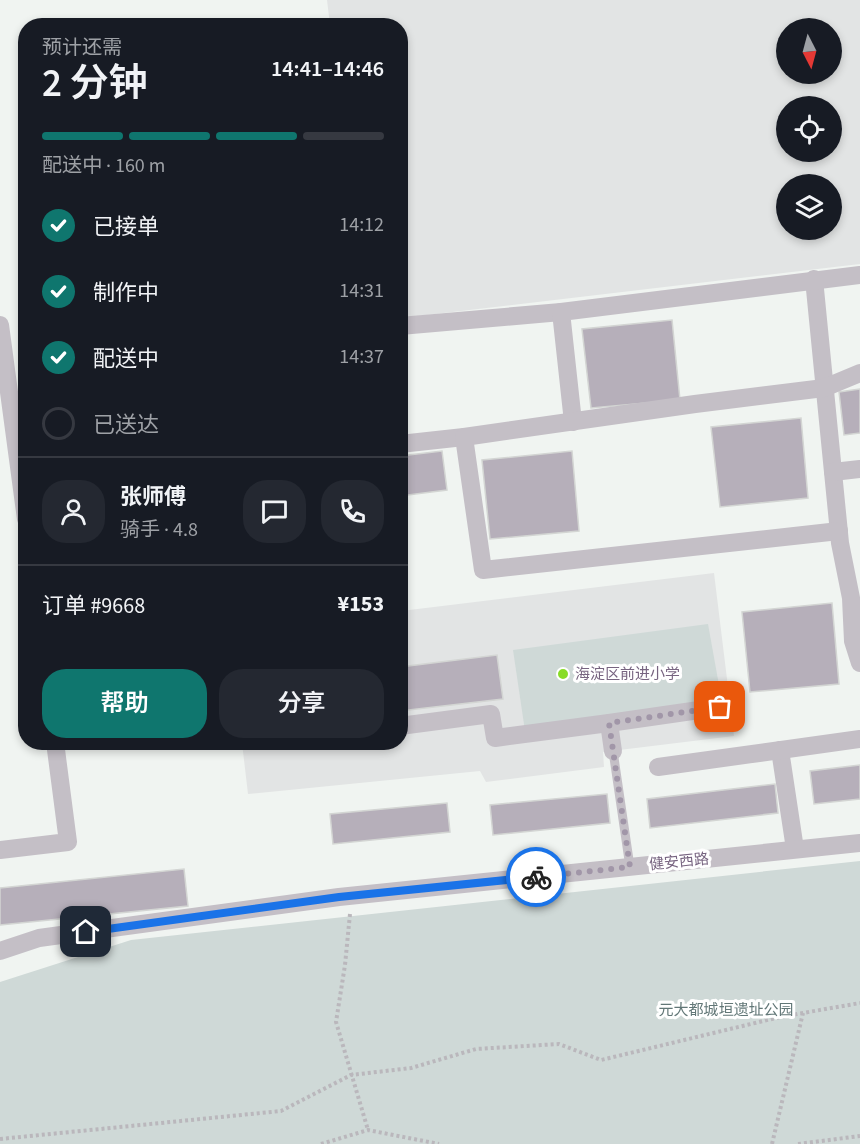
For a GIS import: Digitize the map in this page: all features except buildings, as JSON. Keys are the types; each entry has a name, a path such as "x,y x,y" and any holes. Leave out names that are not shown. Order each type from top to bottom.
{"street":[{"path":"408,325 561,312 860,274"},
{"path":"814,279 839,531 851,554 856,603 853,641 860,663"},
{"path":"561,312 573,422"},
{"path":"0,325 18,459"},
{"path":"408,443 824,388 860,372"},
{"path":"464,437 483,570 839,531"},
{"path":"833,472 860,469"},
{"path":"408,725 491,714 495,738 720,707"},
{"path":"609,723 613,751"},
{"path":"658,767 860,739"},
{"path":"0,850 68,842 56,750"},
{"path":"780,750 795,849"},
{"name":"健安西路","path":"0,951 39,938 351,896 860,843"}],"lane":[{"path":"613,751 630,867"}],"path":[{"path":"351,896 345,965 336,1022 368,1130"},
{"path":"0,1139 281,1111 351,1075 411,1068 477,1049 559,1044 601,1060 768,1020 860,1003"},
{"path":"772,1144 803,1013"},
{"path":"321,1144 368,1130 439,1144"},
{"path":"798,1144 860,1136"}],"shaded area":[{"path":"327,0 860,0 860,264 408,317 408,18 329,18"},
{"name":"海淀区前进小学","path":"714,573 734,736 603,752 604,767 486,782 480,771 248,794 243,750 408,750 408,610"}],"green space":[{"path":"708,624 722,702 525,731 513,650"},
{"name":"元大都城垣遗址公园","path":"860,861 860,1144 0,1144 0,982 131,940"}],"way so far":[{"path":"536,877 630,867 609,723 720,707"}],"place":[{"name":"海淀区前进小学","path":"563,674"}],"route":[{"path":"86,932 339,897 536,877"}]}
